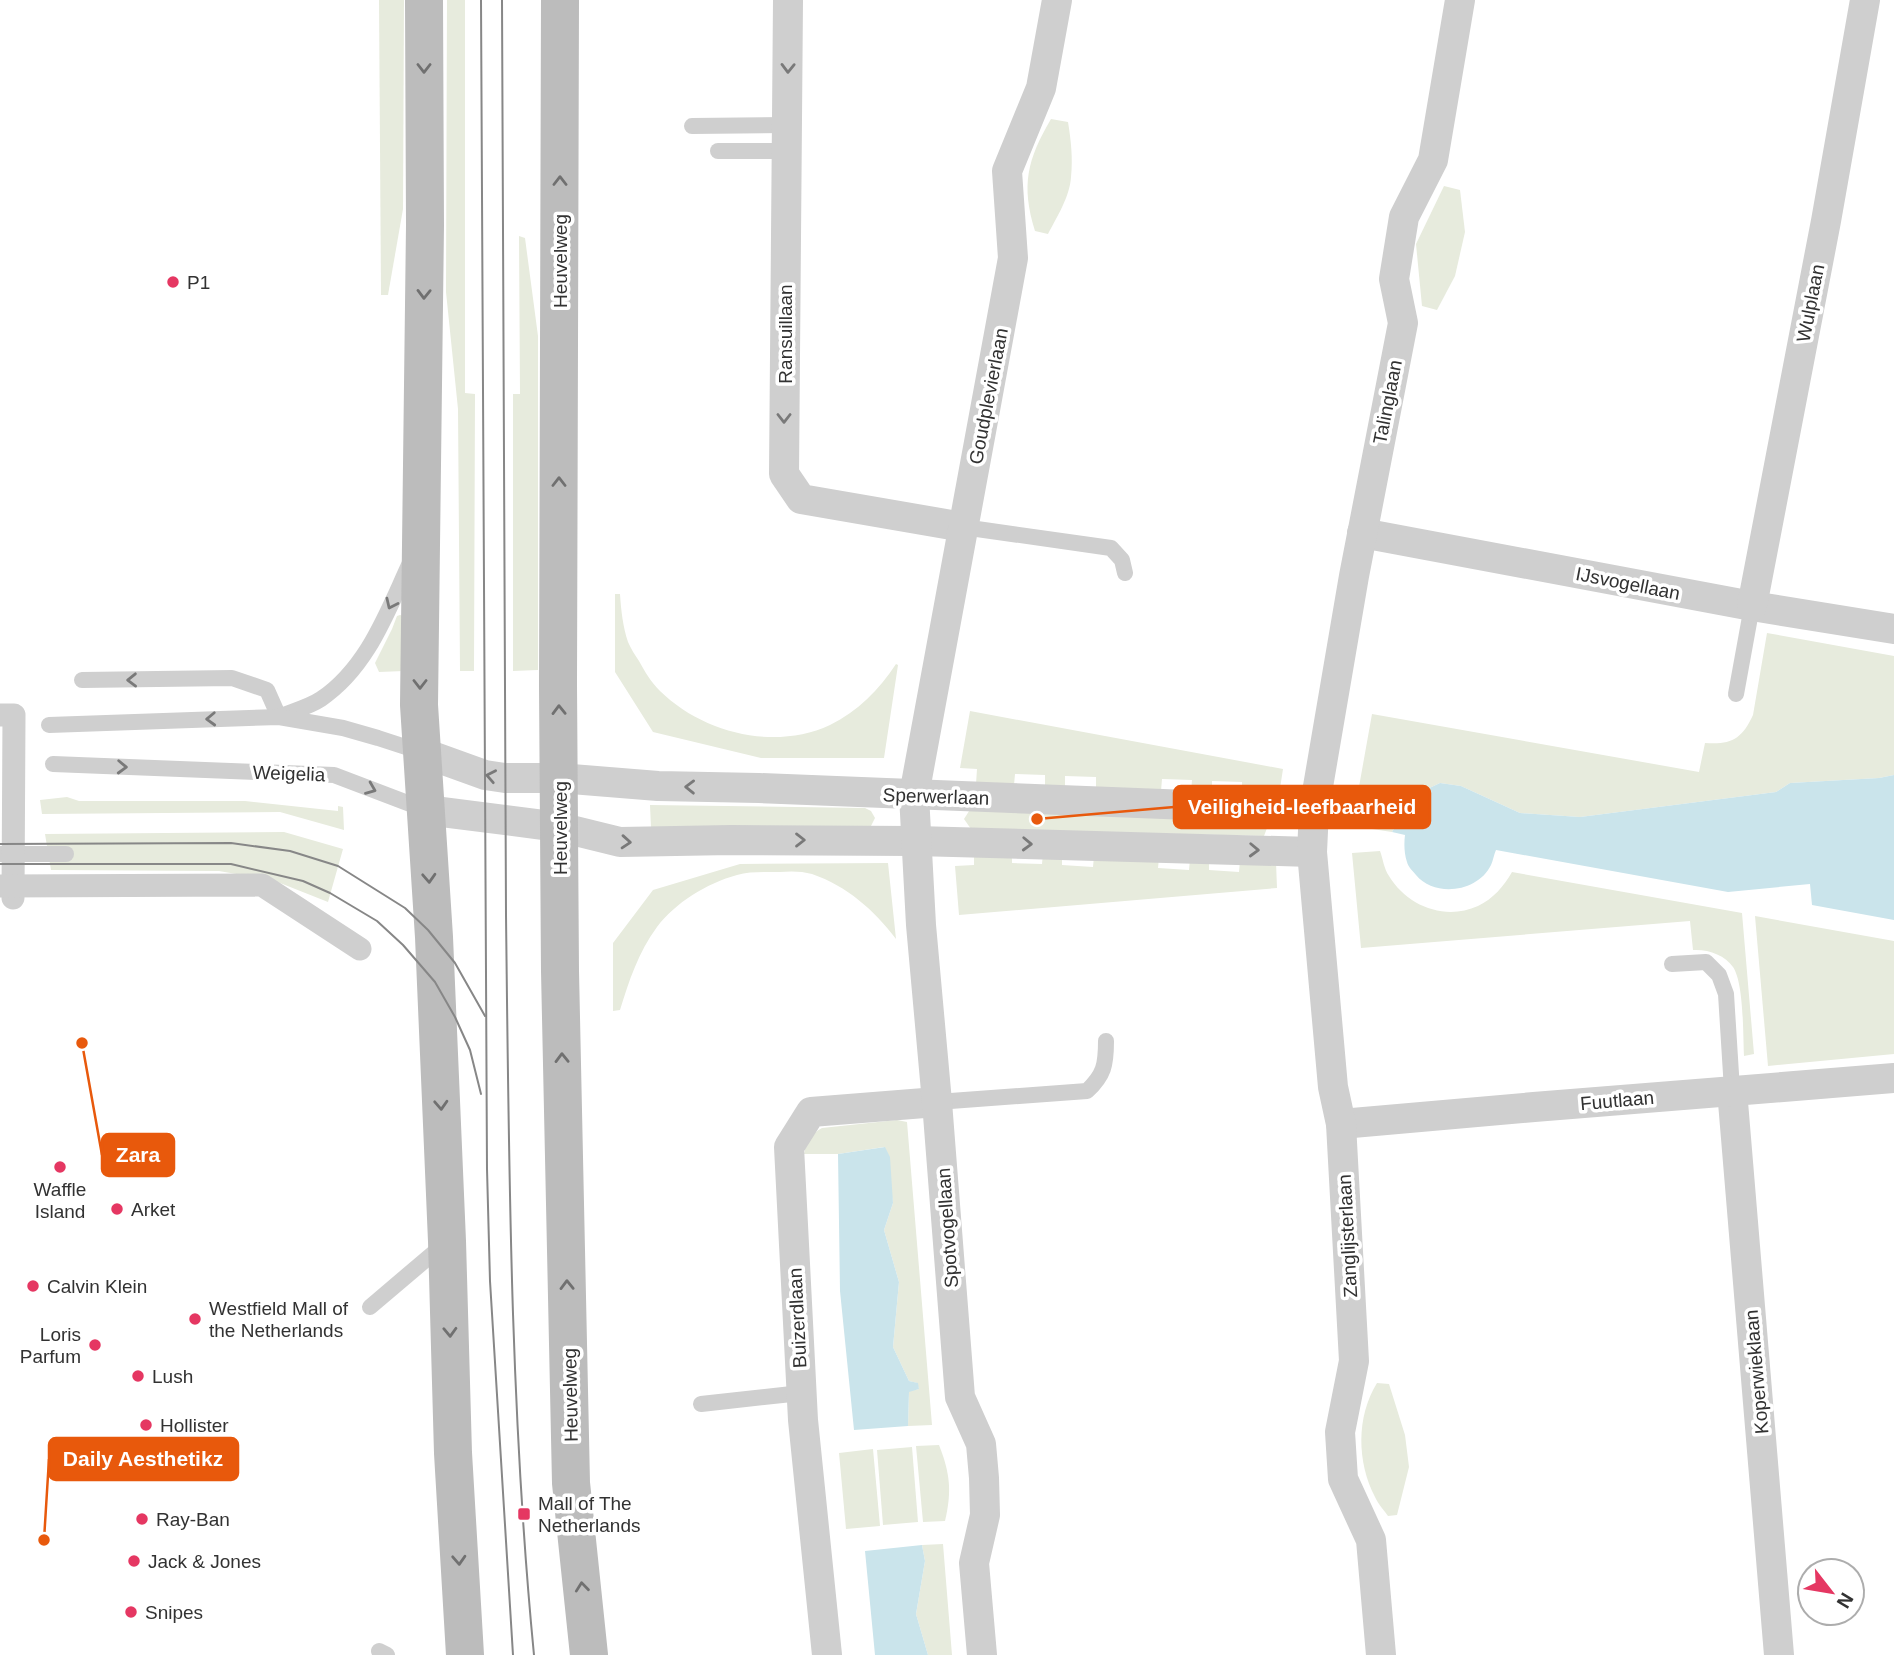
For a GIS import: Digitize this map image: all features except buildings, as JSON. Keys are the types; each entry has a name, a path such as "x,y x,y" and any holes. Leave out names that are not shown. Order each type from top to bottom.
{"main road":[{"path":"424,0 425,225 419,705 434,937 453,1453 465,1655"},
{"name":"Heuvelweg","path":"560,0 560,971 571,1483 589,1655"}],"street":[{"name":"Ransuillaan","path":"788,0 784,474 801,499 963,527"},
{"name":"Goudplevierlaan","path":"914,795 1013,258 1007,172 1041,88 1057,0"},
{"name":"Talinglaan","path":"1314,810 1403,323 1394,279 1404,217 1433,160 1460,0"},
{"name":"Wulplaan","path":"1752,606 1826,221 1865,0"},
{"name":"IJsvogellaan","path":"1363,533 1752,606 1894,629"},
{"path":"7,715 6,854 9,890 262,885 360,948"},
{"path":"424,753 485,775 505,778 559,778"},
{"name":"Sperwerlaan","path":"559,778 658,786 1314,810"},
{"name":"Spotvogellaan","path":"914,795 921,925 960,1397 981,1444 984,1478 985,1516 974,1563 982,1655"},
{"name":"Weigelia","path":"426,810 559,827"},
{"name":"Zanglijsterlaan","path":"1314,810 1312,852 1332,1087 1341,1124 1354,1361 1340,1432 1343,1479 1371,1540 1381,1655"},
{"path":"559,827 620,842 731,839 916,841 1312,852"},
{"name":"Fuutlaan","path":"1341,1124 1894,1077"},
{"name":"Koperwieklaan","path":"1732,1090 1779,1655"},
{"name":"Buizerdlaan","path":"827,1655 801,1393 789,1147 811,1112 937,1102"}],"lane":[{"path":"692,126 787,138"},
{"path":"718,151 787,138"},
{"path":"963,527 1111,548 1122,560 1125,573"},
{"path":"279,717 320,700 348,675 376,638 420,542"},
{"path":"1736,694 1752,606"},
{"path":"82,680 232,678 267,690 279,717"},
{"path":"48,724 279,717 343,728 424,753"},
{"name":"Weigelia","path":"53,764 334,775 426,810"},
{"path":"6,854 66,853"},
{"path":"1672,964 1706,962 1719,975 1726,994 1732,1090"},
{"path":"937,1102 1087,1091 1099,1080 1106,1062 1106,1041"},
{"path":"370,1307 447,1241"},
{"path":"701,1404 801,1393"}],"shaded area":[{"path":"379,0 404,0 403,209 388,295 381,295"},
{"path":"447,0 465,0 465,393 475,394 474,671 460,671 458,409 446,292"},
{"path":"1051,119 1068,122 1072,163 1068,192 1048,234 1035,231 1028,200 1028,186 1036,147"},
{"path":"1444,186 1460,190 1465,232 1455,276 1437,310 1422,306 1416,244"},
{"path":"519,236 525,238 538,336 538,670 513,671 513,394 520,394"},
{"path":"615,594 620,594 628,642 657,688 677,706 697,718 740,734 786,737 830,725 867,699 896,664 898,665 884,758 761,758 653,732 615,672"},
{"path":"397,616 404,616 404,671 379,672 375,663"},
{"path":"1767,633 1894,656 1894,775 1790,783 1776,792 1580,817 1520,813 1461,786 1440,783 1421,792 1405,810 1392,832 1352,826 1372,714 1699,772 1705,743 1722,743 1735,739 1745,730 1753,715"},
{"path":"970,711 1283,769 1279,795 1242,793 1242,782 1212,781 1212,792 1191,792 1192,780 1162,779 1161,791 1096,789 1096,777 1065,776 1065,787 1045,787 1045,775 1015,774 1014,785 976,784 977,769 960,768"},
{"path":"67,797 79,801 245,801 338,811 338,806 343,807 344,830 280,812 42,814 40,800"},
{"path":"650,805 865,808 871,811 875,818 871,826 651,828"},
{"path":"971,808 1265,821 1267,828 1264,836 971,829 964,819"},
{"path":"284,832 343,849 328,902 275,881 219,871 51,870 45,834"},
{"path":"974,851 1012,852 1012,863 1042,864 1043,853 1062,855 1062,865 1093,867 1094,856 1159,858 1158,868 1189,870 1190,859 1209,860 1209,870 1239,872 1240,861 1276,862 1277,888 959,915 955,866 974,865"},
{"path":"1380,851 1387,873 1397,887 1416,903 1440,911 1453,912 1478,906 1498,892 1512,872 1742,913 1754,1054 1744,1056 1737,975 1725,959 1716,954 1693,950 1690,921 1361,948 1352,853"},
{"path":"888,863 896,939 879,918 859,900 825,879 796,871 742,874 703,889 664,918 639,957 620,1010 613,1011 613,943 653,890 740,864"},
{"path":"1755,916 1894,941 1894,1054 1768,1066"},
{"path":"897,1120 907,1122 932,1425 908,1426 909,1391 919,1389 917,1383 909,1381 893,1347 899,1282 884,1230 893,1203 884,1147 838,1154 804,1154 810,1139 822,1128"},
{"path":"1377,1383 1389,1384 1405,1435 1409,1467 1397,1515 1388,1516 1376,1500 1362,1455 1365,1410"},
{"path":"939,1445 949,1482 945,1521 923,1522 916,1446"},
{"path":"912,1447 918,1522 883,1525 877,1450"},
{"path":"873,1449 880,1526 846,1529 839,1453"},
{"path":"943,1544 952,1655 928,1655 916,1614 925,1561 922,1545"}],"water":[{"path":"1894,775 1894,920 1812,905 1810,884 1728,892 1496,850 1491,865 1476,881 1456,889 1445,889 1434,887 1416,875 1406,859 1405,835 1392,832 1405,810 1421,792 1440,783 1461,786 1520,813 1580,817 1776,792 1790,783"},
{"path":"885,1147 890,1157 893,1203 884,1230 899,1282 893,1347 909,1381 918,1383 919,1389 909,1392 908,1426 854,1430 840,1291 838,1154"},
{"path":"922,1545 925,1561 916,1614 928,1655 875,1655 865,1551"}],"tram line":[{"path":"481,0 487,1169 490,1281 513,1655"},
{"path":"502,0 504,686 510,1193 515,1378 534,1655"},
{"path":"0,844 231,843 290,851 338,866 405,908 428,930 455,963 485,1016"},
{"path":"0,864 231,864 303,881 330,893 377,921 403,945 435,982 470,1050 481,1094"}],"place":[{"name":"P1","path":"173,282"},
{"name":"Veiligheid-leefbaarheid","path":"1037,819"},
{"name":"Zara","path":"82,1043"},
{"name":"Waffle Island","path":"60,1167"},
{"name":"Arket","path":"117,1209"},
{"name":"Calvin Klein","path":"33,1286"},
{"name":"Westfield Mall of the Netherlands","path":"195,1319"},
{"name":"Loris Parfum","path":"95,1345"},
{"name":"Lush","path":"138,1376"},
{"name":"Hollister","path":"146,1425"},
{"name":"Mall of The Netherlands","path":"524,1514"},
{"name":"Ray-Ban","path":"142,1519"},
{"name":"Daily Aesthetikz","path":"44,1540"},
{"name":"Jack & Jones","path":"134,1561"},
{"name":"Snipes","path":"131,1612"}]}
